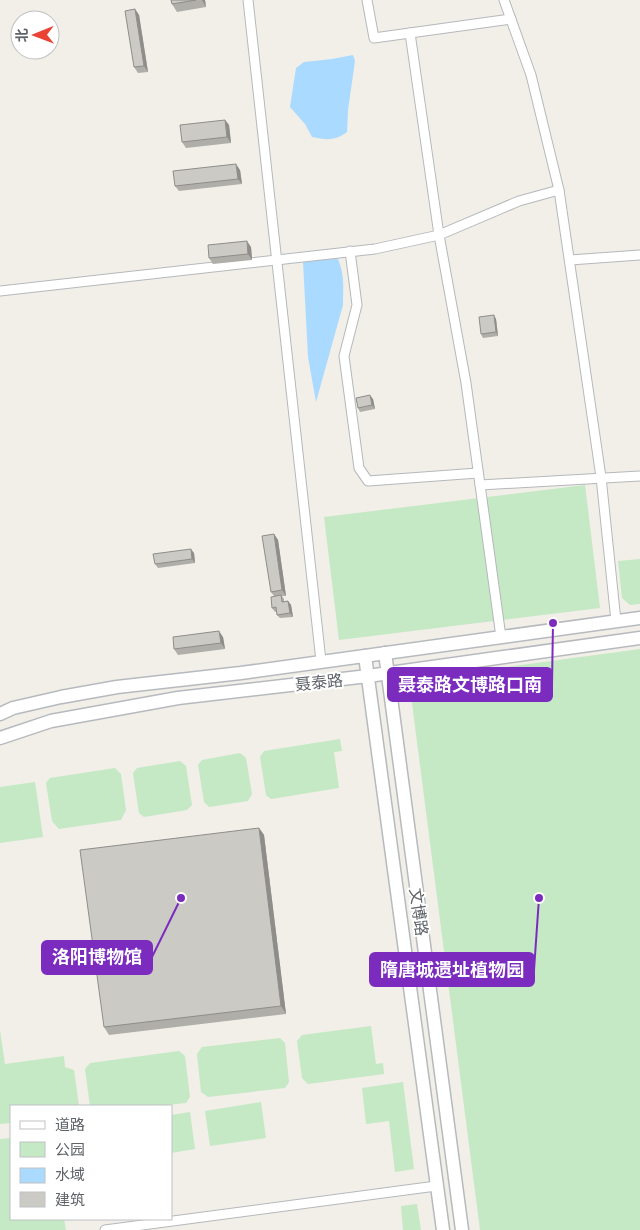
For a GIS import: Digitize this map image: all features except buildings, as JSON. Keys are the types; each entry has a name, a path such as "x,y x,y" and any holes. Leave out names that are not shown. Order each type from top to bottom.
{"main road":[{"name":"聂泰路","path":"0,714 13,708 117,687 241,673 640,618"},
{"name":"聂泰路","path":"0,738 51,720 178,698 388,674 640,638"},
{"name":"文博路","path":"385,653 462,1230"},
{"name":"文博路","path":"365,656 443,1230"}],"street":[{"path":"248,0 320,661"},
{"path":"366,0 374,38 511,19"},
{"path":"504,0 531,75 559,190 601,477 616,621"},
{"path":"410,33 439,234 466,383 501,638"},
{"path":"0,291 375,249 439,234 520,201 559,190"},
{"path":"350,252 358,305 344,356 360,468 368,481 478,473"},
{"path":"570,260 640,255"},
{"path":"480,485 640,476"},
{"path":"105,1230 436,1186"}],"green space":[{"path":"585,485 600,608 339,640 324,517"},
{"path":"640,559 640,604 630,605 622,598 618,561"},
{"path":"640,649 640,1230 480,1230 409,680"},
{"path":"340,739 342,751 334,752 339,788 271,799 266,795 260,757 264,751"},
{"path":"240,753 246,758 252,794 248,801 209,807 204,802 198,765 202,760"},
{"path":"180,761 186,766 192,805 187,810 144,817 139,813 133,773 137,768"},
{"path":"115,768 121,774 126,810 121,820 59,829 52,821 46,783 50,778"},
{"path":"35,782 43,837 0,843 0,787"},
{"path":"371,1026 376,1064 383,1063 384,1074 308,1084 302,1078 297,1041 302,1035"},
{"path":"0,1030 5,1064 64,1056 65,1067 74,1070 79,1105 10,1105 10,1123 0,1124"},
{"path":"280,1038 285,1043 289,1082 285,1088 208,1097 201,1092 197,1054 202,1047"},
{"path":"179,1051 185,1056 190,1097 186,1103 167,1105 90,1105 85,1069 90,1063"},
{"path":"403,1082 414,1169 395,1172 389,1121 366,1124 362,1088"},
{"path":"261,1102 266,1138 210,1146 205,1111"},
{"path":"190,1112 195,1149 172,1153 172,1115"},
{"path":"10,1138 10,1220 64,1220 66,1230 0,1230 0,1139"},
{"path":"417,1204 421,1230 403,1230 401,1206"}],"water":[{"path":"353,55 355,61 347,132 331,139 312,137 305,124 290,107 296,68 304,62"},
{"path":"338,259 343,276 343,305 316,402 308,357 303,262"}],"place":[{"name":"聂泰路文博路口南","path":"553,623"},
{"name":"洛阳博物馆","path":"181,898"},
{"name":"隋唐城遗址植物园","path":"539,898"}]}
